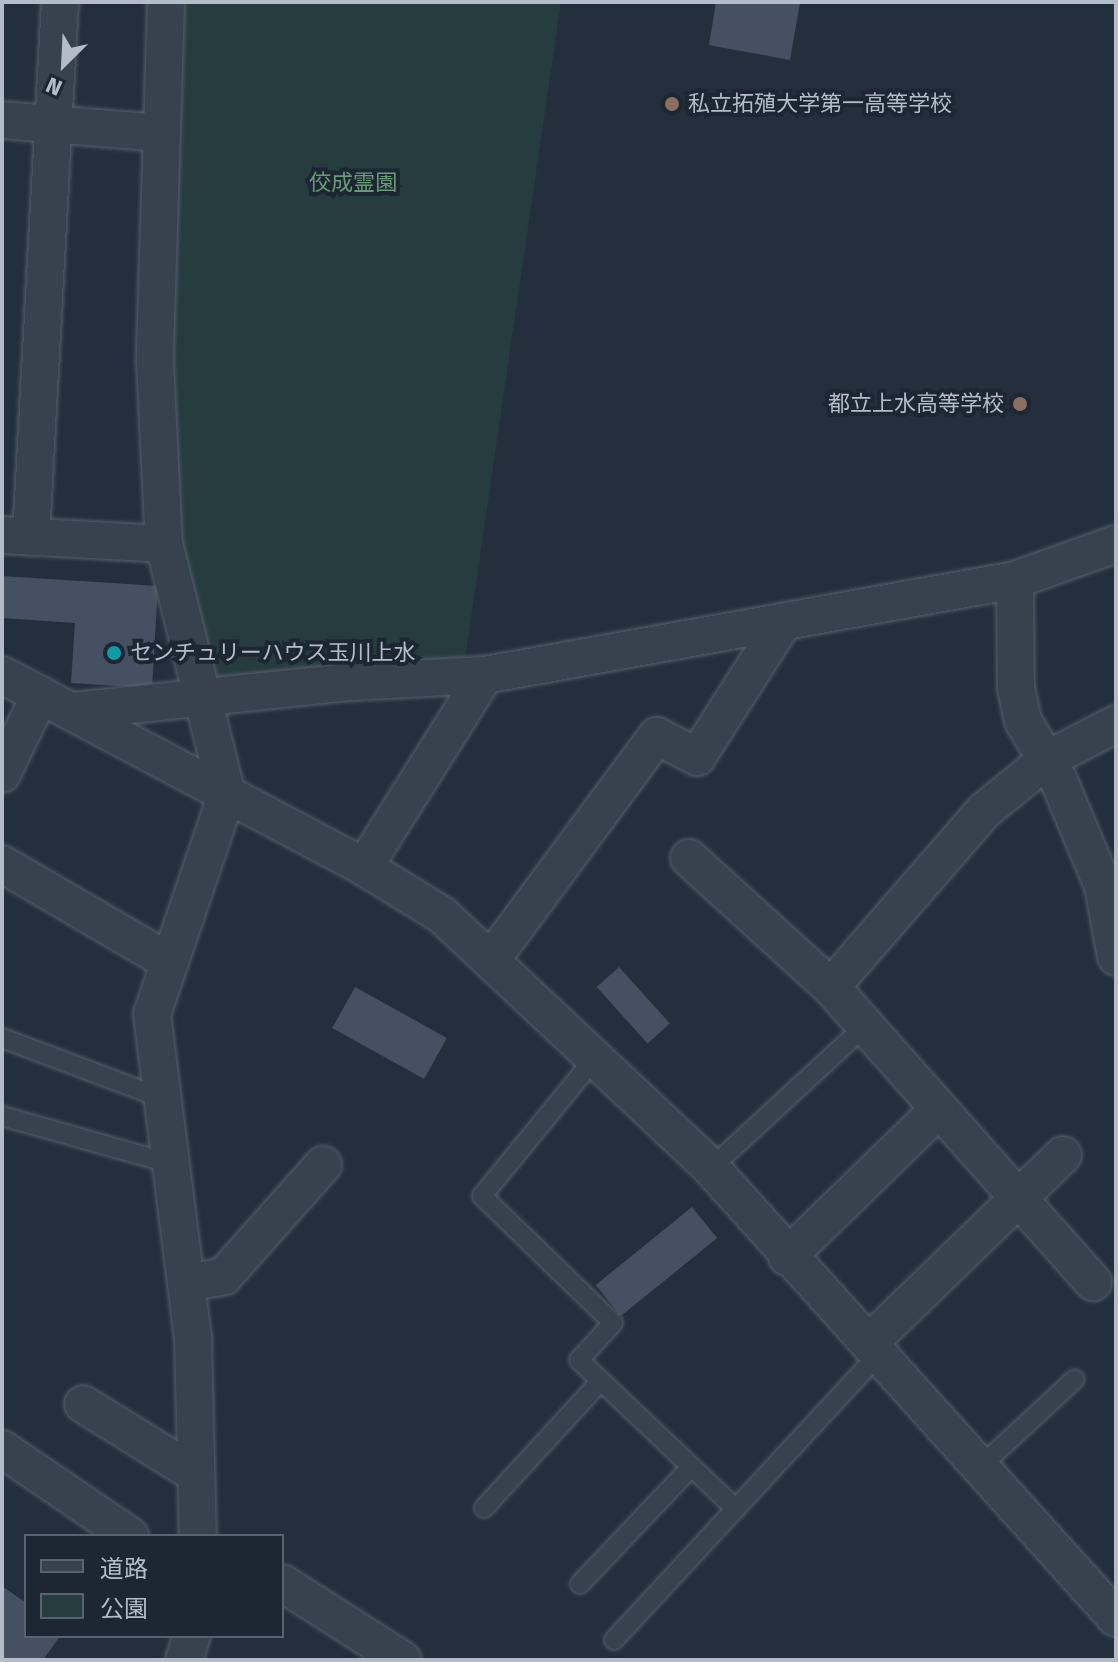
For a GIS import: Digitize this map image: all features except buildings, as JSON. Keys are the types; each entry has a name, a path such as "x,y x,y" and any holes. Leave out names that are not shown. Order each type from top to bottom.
{"street":[{"path":"60,2 54,124 17,536 164,544"},
{"path":"166,2 155,362 164,544 227,794 152,1014 186,1283 201,1534"},
{"path":"2,120 160,133"},
{"path":"73,711 485,675 1015,580 1116,544"},
{"path":"1015,580 1016,688 1023,721 1103,886 1116,957"},
{"path":"491,960 657,736 697,757 784,621"},
{"path":"2,675 364,867 442,915 711,1168 787,1257 1116,1618"},
{"path":"364,867 485,675"},
{"path":"2,774 40,695"},
{"path":"831,987 984,811 1045,761 1116,724"},
{"path":"689,858 831,987 1016,1199 1093,1282"},
{"path":"2,864 168,961"},
{"path":"787,1257 939,1109"},
{"path":"874,1349 1016,1199 1063,1155"},
{"path":"186,1283 224,1276 323,1165"},
{"path":"83,1404 196,1474"},
{"path":"2,1449 127,1534"},
{"path":"284,1584 403,1660"},
{"path":"184,1660 191,1638"}],"lane":[{"path":"711,1168 866,1025"},
{"path":"2,1038 164,1099"},
{"path":"595,1058 482,1196 613,1323 579,1360 599,1383 736,1509"},
{"path":"2,1116 172,1164"},
{"path":"614,1640 736,1509 874,1349"},
{"path":"980,1467 1075,1379"},
{"path":"484,1508 599,1383"},
{"path":"580,1584 690,1468"}],"green space":[{"name":"佼成霊園","path":"181,2 561,2 465,659 216,682 175,536 167,351"}],"place":[{"name":"私立拓殖大学第一高等学校","path":"672,104"},
{"name":"都立上水高等学校","path":"1020,404"},
{"name":"センチュリーハウス玉川上水","path":"114,653"}]}
